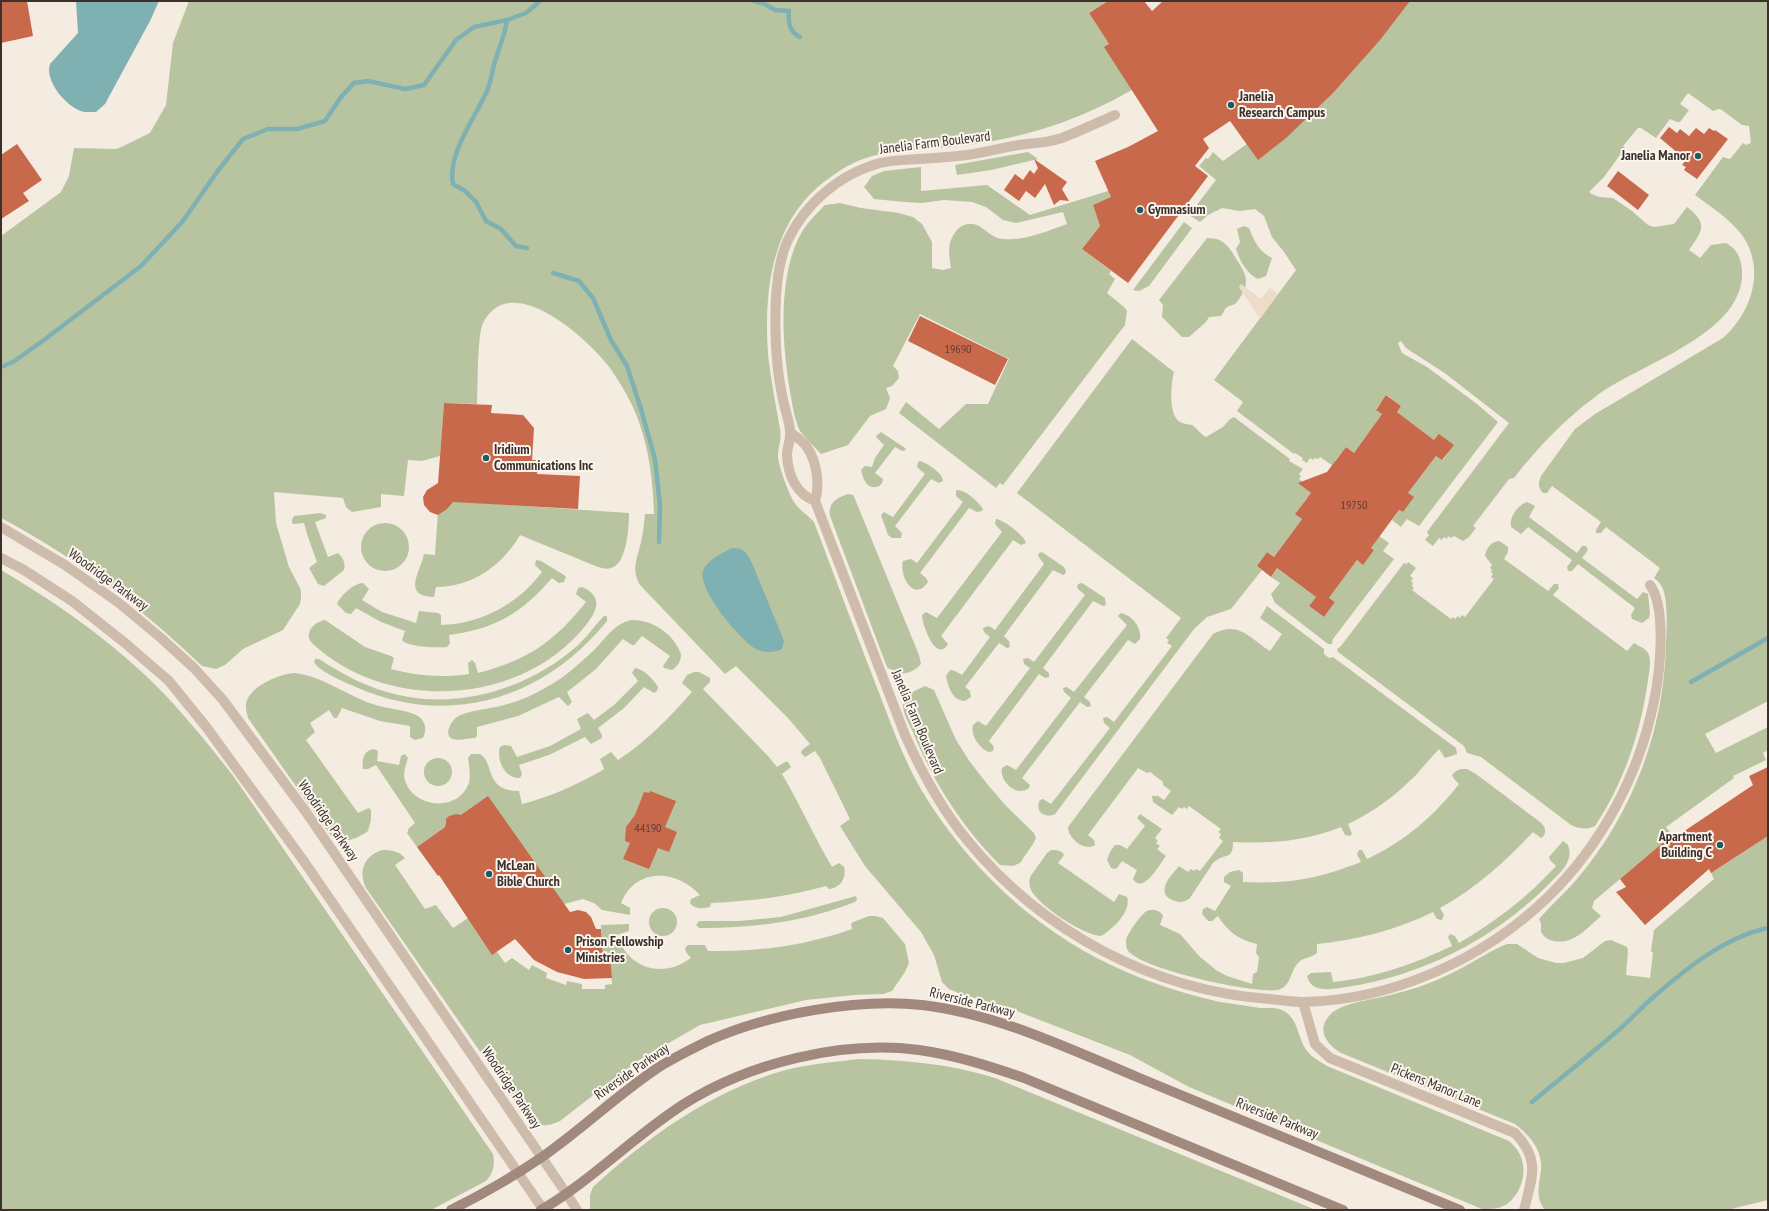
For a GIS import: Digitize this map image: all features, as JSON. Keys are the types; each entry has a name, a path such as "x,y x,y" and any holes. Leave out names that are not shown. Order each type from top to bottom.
{"main road":[{"name":"Riverside Parkway","path":"451,1210 480,1196 542,1157 657,1069 682,1054 735,1030 757,1023 839,1007 876,1004 921,1005 985,1018 1026,1032 1460,1210"},
{"path":"542,1210 685,1104 719,1085 752,1071 802,1056 826,1052 877,1048 917,1050 970,1060 1024,1078 1343,1210"}],"street":[{"name":"Janelia Farm Boulevard","path":"815,501 805,497 797,489 790,472 787,454 790,433 778,377 776,348 778,282 781,260 787,242 801,219 816,199 844,178 880,163 894,160 967,155 1026,144 1041,144 1061,138 1115,115"},
{"name":"Janelia Farm Boulevard","path":"790,433 800,440 807,448 811,458 818,483 815,501 904,735 918,766 942,807 954,824 989,864 1012,887 1049,918 1105,952 1140,970 1175,982 1229,995 1303,1002 1333,999 1389,988 1422,977 1451,965 1484,948 1516,924 1565,880 1590,849 1617,806 1650,722 1656,690 1660,651 1659,615 1656,593 1650,585"},
{"name":"Woodridge Parkway","path":"1,527 65,565 118,603 162,638 194,668 223,700 306,812 577,1210"},
{"path":"1,558 24,570 72,601 125,643 169,681 207,728 303,860 518,1172 542,1210"},
{"name":"Pickens Manor Lane","path":"1303,1002 1315,1044 1330,1058 1514,1134 1528,1149 1532,1159 1533,1172 1524,1210"}],"green space":[{"path":"189,1 1108,1 1089,13 1109,44 1132,90 1080,116 1026,134 988,142 941,148 897,151 866,158 846,167 828,179 808,196 793,216 782,238 774,262 769,287 767,312 769,363 780,433 778,460 782,472 794,502 798,508 814,522 902,751 915,778 940,819 981,870 1005,893 1056,934 1113,966 1152,982 1206,999 1260,1008 1273,1008 1284,1011 1296,1025 1304,1047 1315,1058 1327,1066 1509,1141 1520,1155 1524,1171 1519,1190 1511,1200 1501,1207 1494,1209 1482,1209 1189,1087 1130,1055 1009,1008 949,989 942,982 934,955 921,932 865,866 840,826 850,819 820,758 815,751 805,757 801,753 802,750 810,744 788,718 736,666 725,674 640,585 635,569 642,539 645,514 654,514 649,458 642,431 630,400 610,368 585,341 549,314 530,306 512,303 496,308 483,323 479,350 477,404 444,403 440,456 422,461 408,460 404,496 381,494 381,507 352,512 346,507 343,498 274,492 276,523 289,567 301,590 300,604 283,630 243,649 225,665 216,669 202,666 179,644 131,604 82,567 29,533 1,518 1,236 61,192 69,176 74,148 117,149 150,133 166,105 173,43"},
{"path":"1255,1 1768,1 1768,701 1705,734 1716,753 1768,727 1768,750 1763,753 1766,760 1733,776 1734,778 1666,827 1672,835 1594,901 1592,908 1601,916 1574,938 1561,942 1546,938 1541,932 1541,923 1539,919 1577,879 1597,853 1614,827 1642,769 1652,739 1659,708 1664,676 1667,614 1664,592 1662,587 1654,578 1660,568 1606,527 1601,533 1596,533 1596,530 1601,522 1552,486 1547,493 1543,493 1539,487 1539,481 1541,476 1575,429 1595,414 1723,338 1742,316 1752,290 1754,276 1753,262 1749,248 1742,235 1732,224 1695,195 1723,157 1730,159 1743,143 1746,145 1751,143 1749,126 1742,125 1722,110 1719,109 1713,111 1688,93 1680,104 1689,110 1680,122 1670,119 1656,138 1641,128 1638,128 1623,146 1625,148 1604,177 1589,192 1597,196 1613,198 1632,211 1648,225 1654,227 1674,224 1687,207 1694,213 1701,223 1701,228 1700,233 1689,250 1700,258 1711,245 1726,243 1736,251 1741,262 1742,270 1739,293 1727,313 1708,330 1686,346 1614,385 1595,397 1572,415 1532,456 1514,478 1509,479 1473,526 1476,528 1469,537 1463,541 1454,536 1451,538 1448,536 1447,539 1444,537 1442,540 1439,538 1433,546 1425,540 1429,535 1427,532 1509,423 1446,374 1406,348 1401,341 1398,343 1402,353 1427,367 1477,404 1498,422 1419,526 1407,519 1401,527 1392,520 1399,510 1403,512 1408,493 1436,456 1443,460 1453,445 1434,440 1397,412 1401,406 1387,395 1376,409 1382,414 1354,453 1346,447 1335,461 1336,468 1320,457 1313,460 1310,458 1307,463 1302,460 1303,458 1295,453 1294,454 1237,411 1243,402 1214,380 1296,270 1272,237 1264,216 1255,209 1240,211 1222,208 1208,215 1200,222 1189,215 1216,180 1199,166 1206,158 1208,159 1213,152 1223,161 1247,144 1255,141"},
{"path":"1028,152 1038,159 991,170 957,175 955,165"},
{"path":"921,167 921,191 987,185 1030,215 1108,191 1139,177 1125,192 1093,205 1100,226 1082,249 1111,271 1109,274 1115,279 1107,293 1127,311 1125,325 1003,485 1000,483 996,488 899,413 906,402 939,429 966,404 988,404 1009,359 920,314 893,366 898,371 899,378 892,386 886,388 890,398 886,409 870,416 848,445 821,454 800,431 794,415 785,352 785,287 795,247 803,230 825,205 840,203 861,208 899,213 913,217 922,224 932,242 932,268 943,270 951,268 949,246 954,233 965,225 974,224 997,238 1012,239 1036,235 1067,224 1063,212 1016,223 1003,220 986,207 972,202 944,200 922,203 874,199 864,187 872,176 884,171"},
{"path":"1184,222 1192,228 1149,286 1139,291 1133,290"},
{"path":"1244,226 1249,228 1260,249 1267,256 1272,258 1266,276 1258,279 1244,266 1236,249 1240,242 1237,229"},
{"path":"1207,238 1219,240 1229,249 1243,271 1246,282 1245,288 1237,302 1226,308 1221,316 1209,317 1206,322 1189,337 1182,337 1162,317 1163,305 1159,300"},
{"path":"1132,339 1174,372 1171,398 1174,413 1180,422 1192,425 1206,437 1223,427 1230,419 1234,417 1290,459 1289,461 1303,469 1299,474 1301,476 1299,479 1302,481 1300,484 1315,496 1306,499 1296,513 1302,519 1274,557 1267,552 1257,566 1262,570 1231,609 1207,617 1194,629 1055,814 1044,815 1038,808 1040,800 1043,799 1051,804 1110,728 1104,723 1103,718 1107,717 1114,722 1172,646 1167,643 1169,640 1166,638 1181,618 1017,493"},
{"path":"881,432 906,450 902,451 895,447 875,473 883,479 882,484 873,487 865,482 861,470 865,466 872,467 875,458 884,445 876,437"},
{"path":"920,461 938,472 943,481 939,483 931,479 895,526 902,533 901,538 892,538 888,535 881,515 884,512 893,517 925,474 917,467 918,462"},
{"path":"956,490 960,490 967,494 983,509 982,511 977,512 969,508 920,573 928,582 923,588 918,590 913,589 905,580 902,567 903,561 911,559 917,563 963,502 956,496"},
{"path":"848,494 853,495 855,499 919,655 921,664 913,671 900,673 887,667 830,516 830,507 834,501"},
{"path":"451,501 629,513 624,553 621,560 616,565 606,569 520,535 504,556 485,573 462,583 436,587 434,597 424,596 418,592 416,587 417,575 424,554 435,555 438,512 447,509"},
{"path":"1527,502 1535,506 1529,517 1577,553 1582,546 1586,546 1588,550 1582,558 1637,599 1643,592 1648,594 1650,613 1649,618 1642,623 1632,619 1631,615 1635,608 1578,564 1572,571 1568,571 1567,567 1572,560 1528,527 1521,534 1511,527 1511,519 1513,515 1520,506"},
{"path":"320,513 326,515 326,518 315,522 328,557 338,553 343,559 345,565 344,570 324,586 318,584 309,568 317,562 304,523 292,523 294,516"},
{"path":"996,519 1004,522 1014,529 1022,536 1026,543 1021,545 1013,540 941,636 948,644 943,649 939,649 934,646 930,640 924,626 922,615 926,612 937,618 1002,532 995,524"},
{"path":"380,523 390,523 402,530 409,542 409,552 402,564 390,571 380,571 372,567 365,560 361,552 361,542 365,534 372,527"},
{"path":"1379,536 1389,543 1383,551 1394,559 1333,639 1332,644 1328,644 1275,603 1271,594 1280,583 1271,577 1277,568 1316,597 1309,606 1324,617 1335,602 1329,598 1357,560 1363,564 1374,550 1371,548"},
{"path":"1498,541 1508,547 1508,552 1504,559 1548,591 1554,584 1558,584 1559,588 1553,595 1627,651 1634,643 1642,647 1648,653 1650,659 1645,699 1630,756 1615,792 1595,826 1589,828 1571,825 1481,757 1467,753 1464,746 1338,652 1337,649 1341,646 1404,563 1407,564 1408,562 1416,568 1410,576 1413,578 1411,581 1414,588 1412,590 1451,619 1453,617 1455,619 1458,616 1460,618 1462,615 1465,617 1494,579 1491,577 1493,574 1490,568 1492,565 1485,556 1489,546"},
{"path":"1042,552 1064,567 1066,571 1065,574 1063,575 1053,570 1004,636 1009,641 1010,647 1007,648 999,643 965,687 970,691 971,697 965,701 957,699 948,685 946,676 950,670 962,675 990,637 984,632 983,628 989,626 995,630 1044,564 1038,556 1039,553"},
{"path":"536,560 541,561 564,575 566,577 564,582 559,583 552,578 530,601 494,624 449,635 450,643 447,647 410,644 402,640 405,631 381,622 356,608 351,614 346,613 337,604 348,590 363,583 369,589 362,600 382,612 416,623 419,611 438,613 441,615 441,625 470,621 498,610 522,594 542,572 535,565"},
{"path":"1,570 39,593 93,631 144,674 191,724 234,777 493,1154 493,1168 491,1175 486,1181 431,1210 1,1210"},
{"path":"1082,583 1105,598 1106,605 1103,606 1093,601 1043,668 1049,673 1049,677 1045,678 1039,674 989,741 994,747 993,751 989,752 982,748 974,737 972,729 973,725 978,721 986,726 1030,668 1024,664 1023,659 1028,658 1034,662 1085,595 1077,588 1078,584"},
{"path":"582,587 589,591 596,599 596,609 586,625 559,652 527,672 492,685 454,691 416,690 379,682 345,667 314,645 309,637 310,630 313,626 325,620 365,647 394,658 391,669 430,676 469,674 468,663 472,660 475,663 478,673 511,662 539,648 551,639 586,602 576,594 578,588"},
{"path":"1267,606 1324,649 1324,654 1329,658 1333,657 1456,748 1457,754 1445,758 1439,749 1416,775 1393,796 1367,814 1348,824 1352,834 1350,836 1345,835 1341,827 1315,836 1275,842 1233,842 1232,852 1228,856 1213,863 1190,898 1178,902 1166,896 1165,888 1168,880 1179,866 1188,872 1191,869 1194,871 1196,869 1200,871 1223,841 1219,838 1221,834 1218,832 1221,829 1189,806 1187,809 1184,807 1182,809 1179,807 1172,815 1153,802 1152,796 1158,796 1164,800 1171,791 1163,785 1163,782 1150,772 1147,773 1138,768 1088,835 1094,840 1095,845 1086,847 1077,843 1071,835 1068,827 1213,634 1222,630 1237,630 1244,633 1270,651 1282,634 1260,618"},
{"path":"1121,613 1129,616 1138,626 1140,639 1135,644 1128,640 1084,697 1090,702 1091,706 1087,707 1080,702 1022,778 1030,785 1029,788 1024,791 1019,791 1010,787 1003,778 1002,768 1007,765 1016,770 1071,698 1064,692 1063,688 1067,687 1074,692 1127,625 1118,616"},
{"path":"604,616 607,616 607,621 582,648 555,670 525,687 494,698 461,705 427,705 393,700 358,688 341,680 321,670 314,662 315,659 319,659 352,678 387,692 412,698 463,698 488,693 536,675 577,646"},
{"path":"631,620 647,622 668,634 678,647 681,654 680,661 676,667 672,670 664,668 663,666 670,656 642,636 634,645 623,639 596,669 567,692 572,702 568,706 559,697 518,716 477,727 477,736 475,738 458,740 450,737 448,732 449,728 457,717 467,713 517,701 546,687 578,665 619,625"},
{"path":"635,668 642,670 651,678 658,687 657,691 654,693 644,687 624,708 598,728 602,738 591,744 585,737 549,755 519,765 522,774 520,778 506,772 499,757 500,747 504,745 511,746 517,757 550,746 581,729 577,719 588,713 594,720 614,705 638,681 632,673"},
{"path":"694,672 699,672 710,678 710,682 703,689 777,767 785,762 788,762 791,767 782,774 819,844 832,867 839,863 844,867 845,871 842,882 836,887 829,889 826,886 768,898 711,903 710,907 702,908 696,907 690,903 691,899 700,895 690,886 680,880 657,876 646,878 636,883 628,891 621,903 630,908 630,915 602,910 594,903 583,899 564,904 459,815 449,816 445,822 445,827 417,847 407,833 409,828 415,823 376,765 368,769 363,769 364,756 370,750 374,749 378,751 377,761 399,765 401,756 405,754 408,758 404,776 408,787 415,795 424,800 434,803 445,803 455,799 463,793 470,780 468,758 471,754 480,754 485,758 495,782 508,790 519,791 522,804 543,798 582,781 604,769 600,759 611,752 618,760 639,745 667,719 692,692 682,683 687,675"},
{"path":"295,673 317,679 379,706 414,714 421,718 424,723 425,732 423,738 415,740 410,737 410,726 380,721 342,708 337,718 334,718 329,710 310,723 315,732 306,740 358,813 369,808 371,810 371,820 368,831 350,840 336,839 331,836 248,718 246,703 254,691 274,678"},
{"path":"925,686 934,690 956,740 970,762 1007,807 1034,833 1036,838 1020,863 1013,866 1000,865 961,819 949,802 929,767 906,718 903,705 904,699 908,694"},
{"path":"438,758 444,759 448,762 451,766 451,778 448,782 444,785 438,786 432,785 428,782 425,778 424,772 425,766 428,762 432,759"},
{"path":"1461,769 1467,769 1476,774 1540,822 1544,827 1545,833 1541,838 1533,832 1490,874 1466,892 1440,908 1444,915 1442,920 1437,919 1433,912 1391,929 1362,937 1317,944 1317,953 1300,961 1295,966 1288,983 1282,989 1277,990 1245,988 1196,978 1151,964 1135,956 1127,949 1127,937 1138,919 1147,911 1156,910 1163,916 1160,925 1180,934 1199,956 1216,970 1227,976 1252,984 1253,974 1257,972 1259,957 1256,953 1257,944 1239,938 1226,927 1218,916 1212,921 1208,921 1202,914 1203,909 1207,907 1215,911 1231,886 1224,882 1224,877 1230,872 1239,870 1243,873 1243,882 1289,881 1331,873 1361,862 1357,854 1359,850 1362,850 1367,859 1393,845 1429,817 1459,784 1452,775"},
{"path":"1140,814 1162,829 1155,838 1158,841 1156,843 1160,846 1157,849 1166,856 1156,871 1146,881 1137,883 1133,879 1137,870 1122,861 1117,868 1111,868 1107,860 1115,845 1120,845 1127,849 1145,826 1137,818"},
{"path":"1768,836 1768,1200 1727,1210 1545,1210 1539,1196 1541,1163 1538,1150 1526,1133 1515,1124 1341,1053 1328,1042 1325,1037 1325,1022 1329,1016 1340,1008 1427,984 1464,967 1507,944 1517,944 1538,958 1556,963 1564,963 1583,958 1605,941 1611,940 1627,947 1626,975 1650,978 1653,953 1651,951 1654,930 1714,879 1711,873"},
{"path":"1563,841 1568,845 1570,851 1567,863 1560,873 1525,906 1503,923 1454,953 1401,974 1374,982 1323,989 1313,986 1309,982 1307,976 1311,973 1331,972 1333,982 1379,974 1409,964 1452,946 1448,937 1450,934 1455,936 1459,943 1510,908 1534,888 1556,866 1549,857"},
{"path":"382,850 395,851 405,858 395,865 425,909 436,905 453,928 471,916 505,963 512,958 529,970 532,965 547,973 546,978 566,985 567,981 582,984 582,989 605,989 605,985 612,984 610,956 603,956 601,925 629,924 629,931 617,935 622,947 629,956 638,963 658,969 669,968 691,958 686,952 685,948 688,945 705,945 708,951 781,947 834,935 852,929 851,924 853,922 869,916 875,916 883,918 905,944 909,963 905,972 892,991 883,994 806,1000 700,1025 636,1062 560,1121 547,1125 539,1125 527,1119 366,888 363,876 364,865 371,856"},
{"path":"1051,850 1062,852 1064,855 1058,863 1114,902 1119,894 1127,897 1127,908 1120,920 1101,936 1084,931 1062,919 1043,904 1031,890 1029,884 1030,877 1047,853"},
{"path":"856,896 857,900 855,902 836,909 798,919 739,927 699,928 696,925 699,921 739,921 781,917"},
{"path":"663,908 669,909 673,912 676,916 676,928 673,932 669,935 663,936 657,935 653,932 650,928 649,922 650,916 653,912 657,909"},
{"path":"860,1059 895,1060 945,1066 995,1078 1316,1210 588,1210 590,1209 590,1195 593,1187 658,1134 705,1104 755,1080 782,1071 811,1065"}],"shaded area":[{"path":"1241,284 1261,299 1270,288 1278,294 1260,319 1239,287"}],"water":[{"path":"76,1 159,1 150,21 105,104 96,112 84,112 64,100 58,93 50,78 50,64 78,33"},
{"path":"732,548 744,551 752,563 784,641 782,649 773,652 765,652 756,649 749,644 740,636 721,613 706,590 703,579 703,571 705,567 715,557"}],"building":[{"path":"1,1 27,1 33,36 1,43"},
{"name":"Janelia Research Campus","path":"1108,1 1144,1 1152,11 1163,1 1410,1 1380,40 1333,93 1286,138 1258,160 1230,121 1203,139 1209,148 1195,166 1208,176 1128,283 1082,249 1100,226 1093,205 1111,197 1095,161 1128,147 1158,131 1104,47 1109,44 1089,13"},
{"name":"Janelia Manor","path":"1669,127 1677,133 1680,129 1689,136 1696,128 1704,134 1709,128 1714,131 1715,130 1728,139 1697,179 1684,170 1686,167 1682,165 1686,160 1660,138"},
{"path":"17,144 42,180 23,193 29,201 1,219 1,155"},
{"path":"1034,159 1067,182 1062,189 1069,201 1060,200 1054,205 1045,184 1035,198 1026,191 1019,201 1004,190 1015,174 1023,180 1030,170 1034,174 1038,168"},
{"path":"1618,171 1649,195 1638,210 1607,186"},
{"path":"920,316 1008,359 995,385 908,341"},
{"path":"1386,395 1401,406 1397,412 1434,440 1439,434 1454,445 1442,460 1436,456 1408,493 1414,497 1403,512 1399,510 1371,548 1374,550 1363,565 1357,560 1329,598 1335,602 1324,617 1309,606 1316,597 1277,568 1271,577 1257,566 1267,552 1274,557 1302,519 1295,514 1311,493 1298,483 1327,472 1346,447 1354,453 1382,414 1376,410"},
{"name":"Iridium Communications Inc","path":"444,403 492,405 491,413 523,415 534,428 532,460 538,460 537,474 580,476 578,509 453,502 447,509 438,515 430,512 424,505 423,497 427,490 438,483"},
{"name":"Apartment Building C","path":"1768,767 1768,836 1711,873 1709,869 1645,925 1616,892 1626,887 1620,879 1672,835 1674,838 1753,785 1749,776"},
{"path":"650,791 676,801 665,827 677,832 669,852 658,848 649,869 623,859 630,843 625,841 626,827 635,815 644,792 649,793"},
{"path":"488,796 570,912 578,910 586,912 591,917 596,929 601,929 603,956 610,956 612,978 584,979 557,972 534,960 515,939 492,955 439,875 438,876 417,847 445,827 446,819 449,816 456,814 461,815"}],"waterway":[{"path":"1,367 13,362 44,340 141,266 183,221 217,172 243,139 268,129 297,129 325,121 341,97 354,83 368,81 405,89 424,85 456,40 474,27 507,20 526,13 540,1"},
{"path":"754,1 763,3 775,10 789,11 791,29 800,37"},
{"path":"507,20 488,88 463,136 454,161 452,172 453,184 465,191 476,202 486,221 501,229 516,246 527,248"},
{"path":"553,273 579,281 593,298 611,340 627,366 655,459 660,505 659,542"},
{"path":"1691,682 1768,638"},
{"path":"1532,1102 1625,1025 1650,1000 1690,967 1720,947 1752,932 1768,928"}],"place":[{"name":"Janelia Research Campus","path":"1231,105"},
{"name":"Janelia Manor","path":"1698,156"},
{"name":"Gymnasium","path":"1140,210"},
{"name":"Iridium Communications Inc","path":"486,458"},
{"name":"Apartment Building C","path":"1720,845"},
{"name":"McLean Bible Church","path":"489,874"},
{"name":"Prison Fellowship Ministries","path":"568,950"}]}
